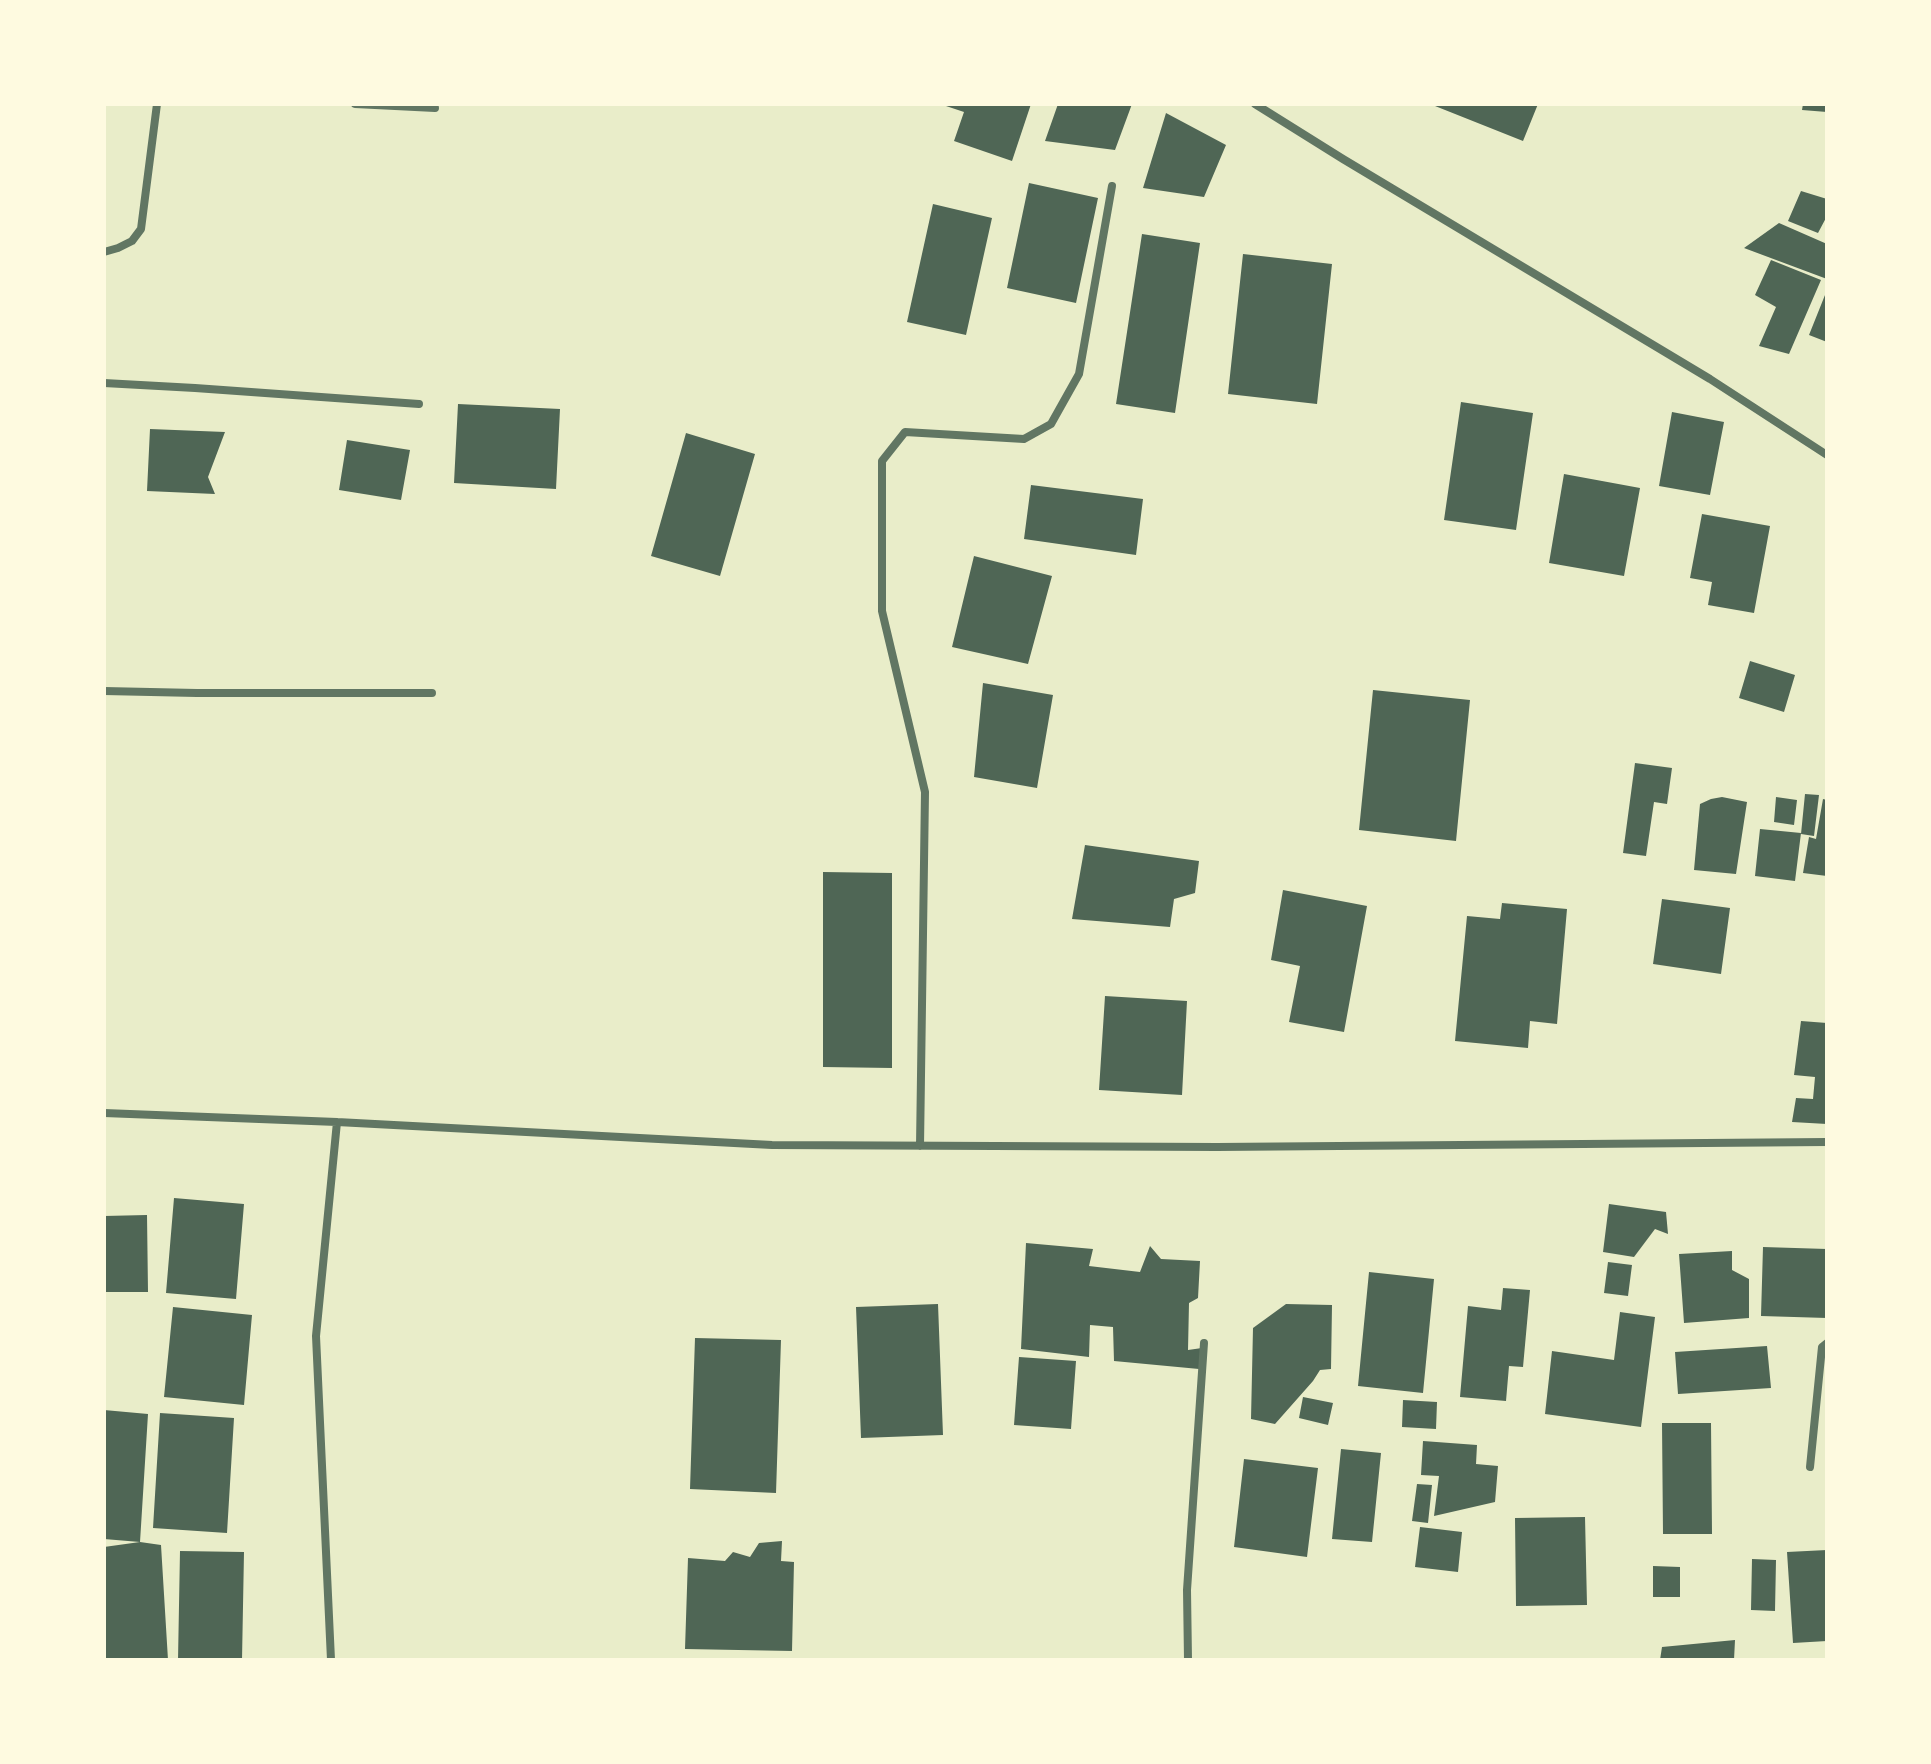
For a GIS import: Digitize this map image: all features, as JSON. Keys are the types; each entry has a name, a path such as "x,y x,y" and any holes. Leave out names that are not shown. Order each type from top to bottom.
{"street":[{"path":"104,252 132,241 141,229 157,104"},
{"path":"355,104 435,108"},
{"path":"1255,104 1710,379 1827,455"},
{"path":"920,1146 925,792 882,611 882,461 905,432 1024,439 1051,424 1079,374 1112,186"},
{"path":"104,383 419,404"},
{"path":"104,691 432,693"},
{"path":"104,1113 772,1145 1217,1147 1827,1142"},
{"path":"331,1660 316,1336 337,1122"},
{"path":"1188,1660 1187,1590 1204,1343"},
{"path":"1810,1467 1822,1347 1827,1343"}],"building":[{"path":"1031,104 1012,161 954,141 964,112 943,105"},
{"path":"1058,104 1132,104 1115,150 1045,141"},
{"path":"1430,104 1538,104 1523,141"},
{"path":"1803,104 1827,104 1827,112 1802,110"},
{"path":"1166,113 1226,145 1204,197 1143,188"},
{"path":"1029,183 1098,198 1076,303 1007,288"},
{"path":"1801,191 1827,199 1827,216 1818,233 1788,221"},
{"path":"933,204 992,218 966,335 907,322"},
{"path":"1779,223 1827,244 1827,279 1744,248"},
{"path":"1142,234 1200,243 1175,413 1116,404"},
{"path":"1243,254 1332,264 1317,404 1228,394"},
{"path":"1771,260 1821,280 1789,354 1759,346 1776,307 1755,295"},
{"path":"1827,290 1827,342 1809,335"},
{"path":"1461,402 1533,413 1516,530 1444,520"},
{"path":"458,404 560,409 556,489 454,483"},
{"path":"1672,412 1724,422 1710,495 1659,486"},
{"path":"150,429 225,432 208,477 215,494 147,491"},
{"path":"686,433 755,454 720,576 651,556"},
{"path":"347,440 410,450 401,500 339,490"},
{"path":"1564,474 1640,488 1624,576 1549,563"},
{"path":"1031,485 1143,499 1136,555 1024,539"},
{"path":"1702,514 1770,526 1754,613 1708,605 1712,582 1690,578"},
{"path":"974,556 1052,576 1028,664 952,647"},
{"path":"1750,661 1795,675 1784,712 1739,698"},
{"path":"983,683 1053,695 1037,788 974,777"},
{"path":"1373,690 1470,700 1456,841 1359,830"},
{"path":"1635,763 1672,768 1667,804 1654,802 1646,856 1623,853"},
{"path":"1805,794 1819,795 1814,836 1801,834"},
{"path":"1722,797 1747,802 1736,874 1694,870 1700,804"},
{"path":"1776,797 1797,800 1794,825 1774,822"},
{"path":"1823,799 1827,800 1827,876 1803,873 1809,837 1816,839"},
{"path":"1760,829 1801,833 1795,881 1755,876"},
{"path":"1085,845 1199,861 1195,893 1174,899 1170,927 1072,919"},
{"path":"823,872 892,873 892,1068 823,1067"},
{"path":"1283,890 1367,906 1344,1032 1289,1022 1300,966 1271,960"},
{"path":"1662,899 1730,908 1721,974 1653,964"},
{"path":"1502,903 1567,909 1557,1024 1530,1021 1528,1048 1455,1041 1467,916 1500,919"},
{"path":"1105,996 1187,1001 1182,1095 1099,1090"},
{"path":"1801,1021 1827,1023 1827,1124 1792,1122 1796,1098 1813,1099 1815,1077 1794,1075"},
{"path":"174,1198 244,1204 236,1299 166,1293"},
{"path":"1609,1204 1666,1212 1668,1234 1655,1229 1634,1257 1603,1252"},
{"path":"147,1215 148,1292 104,1292 104,1216"},
{"path":"1026,1243 1093,1249 1089,1266 1140,1272 1150,1246 1161,1259 1200,1261 1198,1298 1189,1303 1188,1350 1202,1348 1199,1369 1114,1361 1113,1327 1090,1325 1089,1357 1021,1349"},
{"path":"1763,1247 1827,1249 1827,1318 1761,1316"},
{"path":"1732,1251 1732,1270 1749,1279 1749,1318 1684,1323 1679,1254"},
{"path":"1608,1262 1632,1265 1628,1296 1604,1293"},
{"path":"1369,1272 1434,1279 1423,1393 1358,1386"},
{"path":"1503,1288 1530,1290 1523,1367 1509,1366 1506,1401 1460,1397 1468,1306 1501,1310"},
{"path":"938,1304 943,1435 861,1438 856,1307"},
{"path":"1286,1304 1332,1305 1331,1369 1320,1370 1275,1424 1251,1419 1253,1328"},
{"path":"173,1307 252,1315 244,1405 164,1397"},
{"path":"1620,1312 1655,1317 1641,1427 1545,1414 1552,1351 1614,1360"},
{"path":"695,1338 781,1340 776,1493 690,1489"},
{"path":"1767,1346 1771,1388 1678,1394 1675,1352"},
{"path":"1019,1357 1076,1361 1071,1429 1014,1425"},
{"path":"1303,1397 1333,1403 1328,1425 1299,1418"},
{"path":"1403,1400 1437,1402 1436,1429 1402,1427"},
{"path":"104,1410 148,1414 140,1542 104,1539"},
{"path":"160,1413 234,1418 227,1533 153,1528"},
{"path":"1662,1423 1711,1423 1712,1534 1663,1534"},
{"path":"1423,1441 1477,1445 1476,1464 1498,1466 1495,1502 1434,1516 1439,1476 1421,1475"},
{"path":"1341,1449 1381,1453 1372,1542 1332,1539"},
{"path":"1244,1459 1318,1468 1307,1557 1234,1547"},
{"path":"1417,1484 1432,1485 1428,1523 1412,1521"},
{"path":"1585,1517 1587,1605 1516,1606 1515,1518"},
{"path":"1420,1527 1462,1532 1458,1572 1415,1567"},
{"path":"782,1541 781,1561 794,1562 792,1651 685,1649 688,1558 725,1561 733,1552 750,1557 759,1543"},
{"path":"140,1542 161,1545 168,1660 104,1660 104,1547"},
{"path":"1827,1550 1827,1641 1793,1643 1787,1552"},
{"path":"180,1551 244,1552 242,1660 178,1660"},
{"path":"1752,1559 1776,1560 1775,1611 1751,1610"},
{"path":"1653,1566 1680,1567 1680,1597 1653,1597"},
{"path":"1735,1640 1734,1660 1660,1660 1662,1647"}]}
